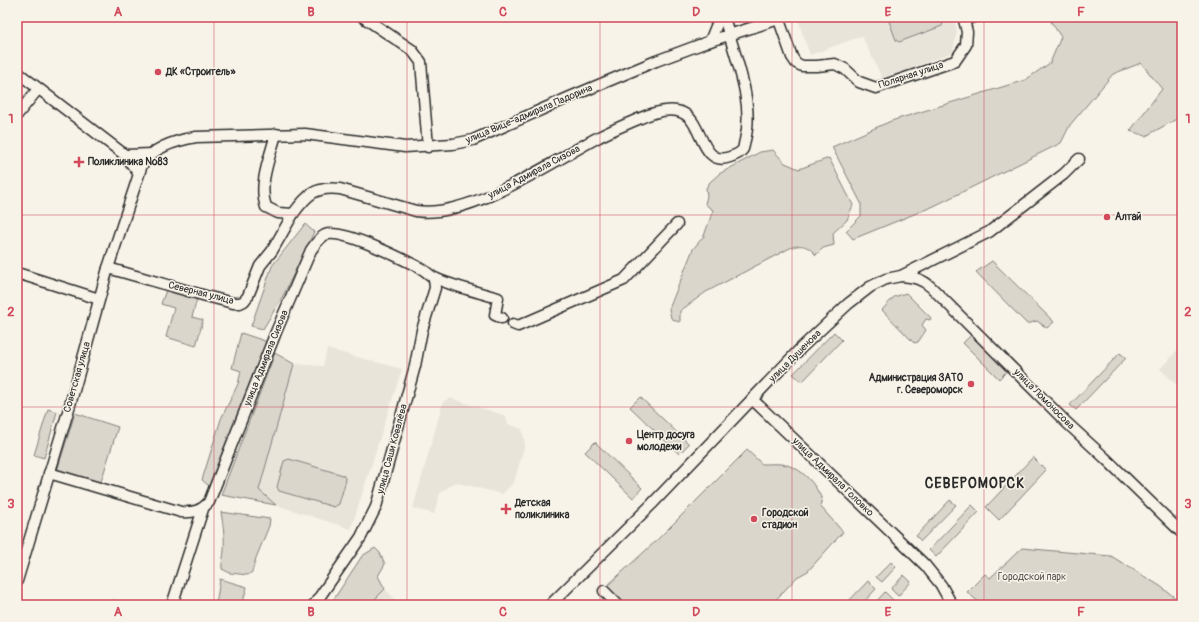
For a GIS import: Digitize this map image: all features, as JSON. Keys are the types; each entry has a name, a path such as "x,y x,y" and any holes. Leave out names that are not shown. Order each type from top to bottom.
{"street":[{"path":"363,17 412,50 421,62 428,147"},
{"path":"710,41 718,24 718,17"},
{"path":"724,17 730,35"},
{"name":"Полярная улица","path":"710,41 778,18 792,57 796,63 802,66 835,64 845,69 858,82 876,88 956,60 966,45 967,32 964,20 972,17"},
{"name":"улица Адмирала Сизова","path":"293,214 310,194 319,189 330,188 340,189 425,212 439,212 463,205 496,192 563,158 596,138 644,117 660,112 682,112 694,122 707,151 715,157 725,159 738,154 742,150 748,119 747,106 730,35"},
{"name":"улица Вице-адмирала Падорина","path":"139,174 144,162 152,154 184,139 196,137 305,134 406,147 428,147 473,140 570,97 710,41"},
{"path":"17,72 125,155 139,174"},
{"path":"17,115 38,89"},
{"path":"276,134 265,175 263,190 264,202 266,208 278,214 293,214"},
{"name":"улица Вице-адмирала Падорина","path":"125,155 152,154"},
{"name":"улица Душенова","path":"550,605 652,504 801,348 848,304 870,287 886,279 901,276 989,232 1064,174 1078,159"},
{"name":"Советская улица","path":"17,581 19,568 49,473 108,268 139,174"},
{"name":"Северная улица","path":"108,268 206,296 233,303 240,303 248,296 260,266 272,251 293,214"},
{"path":"513,324 518,326 624,280 677,224"},
{"name":"улица Адмирала Сизова","path":"202,509 208,502 273,339 311,250 326,234 339,234 354,239 422,269 434,278 498,298 495,315 502,318"},
{"path":"17,273 100,299"},
{"name":"улица Ломоносова","path":"901,276 918,278 932,287 1063,419 1182,533"},
{"name":"улица Саши Ковалёва","path":"314,605 361,537 376,507 415,366 422,330 435,288 434,278"},
{"name":"улица Адмирала Головко","path":"752,399 914,556 941,585 952,605"},
{"path":"49,473 181,512 187,513 202,509"},
{"path":"172,605 202,509"},
{"path":"187,513 196,529"},
{"path":"604,591 618,605"}],"shaded area":[{"path":"797,17 953,17 957,30 953,52 883,80 862,36 810,55"},
{"path":"1182,345 1182,390 1160,369"},
{"path":"327,349 402,369 351,529 276,505 259,490 294,364 323,366"},
{"path":"450,398 506,416 508,424 522,429 525,444 514,482 502,494 455,482 440,493 434,514 413,508 443,402"},
{"path":"385,589 401,605 369,605"},
{"path":"112,598 135,605 110,605"}],"green space":[{"path":"895,17 941,17 943,23 942,26 899,42 896,40 889,21"},
{"path":"1048,17 1182,17 1182,116 1146,136 1130,131 1162,89 1141,63 1113,74 1070,125 1061,143 934,206 853,239 846,231 861,216 861,203 832,147 891,121 1025,80 1050,63 1061,37"},
{"path":"773,150 785,163 799,169 829,158 853,205 847,220 833,233 834,245 823,248 816,255 804,246 790,248 706,292 680,311 680,321 678,322 671,318 669,309 693,249 704,236 713,210 705,204 707,196 706,188 719,174 760,152"},
{"path":"305,224 314,232 284,294 263,329 251,326 272,266"},
{"path":"992,261 1054,322 1047,328 1037,321 1027,324 976,272"},
{"path":"166,290 197,299 192,317 203,320 196,346 166,337 174,308 161,304"},
{"path":"906,293 931,318 930,320 926,319 922,325 926,330 918,342 914,343 882,310 894,297"},
{"path":"834,332 842,340 802,382 793,374"},
{"path":"241,333 268,342 209,486 202,480 221,419 238,384 241,371 232,368"},
{"path":"971,335 1007,371 999,379 963,343"},
{"path":"275,353 294,364 259,490 276,505 221,495"},
{"path":"1120,353 1126,358 1076,410 1070,405"},
{"path":"640,397 689,444 679,454 630,407"},
{"path":"48,409 57,412 44,458 34,455"},
{"path":"75,413 118,427 100,485 57,471"},
{"path":"595,442 642,488 633,498 585,452"},
{"name":"Городской стадион","path":"747,450 762,464 787,465 804,474 812,483 822,499 820,506 843,532 808,571 797,577 771,605 626,605 607,586 656,541"},
{"path":"1033,457 1046,470 999,520 986,507"},
{"path":"289,459 343,475 346,480 339,504 334,507 279,491 277,487 284,461"},
{"path":"950,500 956,505 921,541 916,536"},
{"path":"972,505 979,512 936,557 929,550"},
{"path":"221,512 270,519 269,526 252,572 248,575 230,573 222,569 224,540"},
{"path":"375,548 380,553 385,564 378,576 385,589 369,605 330,605 362,556"},
{"name":"Городской парк","path":"1022,548 1111,556 1160,586 1182,603 1182,605 982,605 967,592 985,574 990,578"},
{"path":"891,562 896,567 882,582 876,577"},
{"path":"904,575 911,582 898,596 891,589"},
{"path":"220,579 247,587 242,605 216,605"},
{"path":"868,581 876,589 861,605 845,605"},
{"path":"885,592 896,603 894,605 873,605"}],"place":[{"name":"ДК «Строитель»","path":"158,72"},
{"name":"Поликлиника №83","path":"79,162"},
{"name":"Алтай","path":"1107,217"},
{"name":"Администрация ЗАТО г. Североморск","path":"971,384"},
{"name":"Центр досуга молодежи","path":"629,441"},
{"name":"Детская поликлиника","path":"506,509"},
{"name":"Городской стадион","path":"754,519"}],"district":[{"name":"СЕВЕРОМОРСК","path":"975,483"}]}
